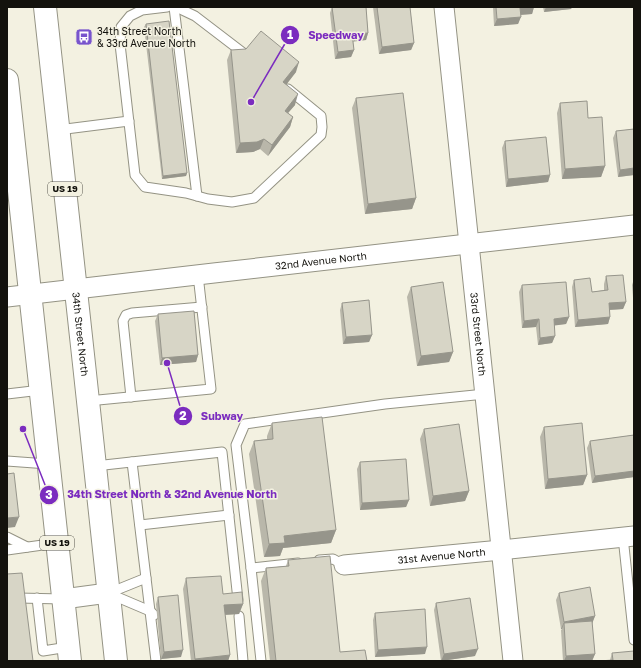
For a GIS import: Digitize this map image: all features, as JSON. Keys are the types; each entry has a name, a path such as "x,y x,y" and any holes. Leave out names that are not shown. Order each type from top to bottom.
{"highway":[{"name":"34th Street North","path":"45,7 116,661"},
{"name":"US 19","path":"7,80 69,654"}],"street":[{"name":"33rd Street North","path":"444,7 513,661"},
{"name":"32nd Avenue North","path":"7,297 634,225"},
{"name":"31st Avenue North","path":"344,565 629,536"},
{"path":"63,598 108,593"}],"lane":[{"path":"167,7 142,10 130,16 121,27 120,44 135,175 146,187 232,202 254,198 321,135 321,116 285,86"},
{"path":"197,196 175,7 196,16 246,55"},
{"path":"58,130 129,121"},
{"path":"88,401 211,389 198,276"},
{"path":"131,397 123,321 126,315 132,313 202,307"},
{"path":"7,394 41,390"},
{"path":"261,661 236,446 245,424 384,404 485,394"},
{"path":"95,466 222,452 238,600"},
{"path":"7,461 48,464"},
{"path":"132,462 156,661"},
{"path":"140,525 229,515"},
{"path":"629,536 634,640"},
{"path":"7,537 28,547"},
{"path":"7,550 57,543"},
{"name":"31st Avenue North","path":"251,568 333,559 344,565"},
{"path":"108,593 146,578"},
{"path":"108,593 150,611 160,621"},
{"path":"18,598 63,598"},
{"path":"37,598 43,651 69,654"},
{"path":"239,616 243,661"}],"building":[{"path":"332,7 366,7 368,33 352,34 354,50 338,52"},
{"path":"377,7 410,7 414,43 382,47"},
{"path":"496,7 533,7 520,8 521,17 497,19"},
{"path":"169,21 187,173 163,176 146,24"},
{"path":"261,31 299,62 283,82 298,94 285,111 293,117 272,145 264,139 257,142 240,143 231,50 246,49"},
{"path":"403,93 416,198 368,204 356,98"},
{"path":"587,101 588,118 602,117 605,166 565,169 560,103"},
{"path":"634,129 634,168 620,170 616,131"},
{"path":"546,137 550,175 508,179 505,141"},
{"path":"623,275 626,302 609,303 610,317 578,320 574,280 590,278 592,292 608,290 606,276"},
{"path":"443,282 453,352 421,356 411,287"},
{"path":"566,282 569,317 554,319 555,336 540,338 539,319 524,321 522,285"},
{"path":"369,300 372,335 346,337 342,303"},
{"path":"194,311 198,355 162,358 158,314"},
{"path":"322,417 336,530 284,536 285,543 269,544 254,441 273,439 272,423"},
{"path":"582,423 587,475 548,479 544,427"},
{"path":"459,424 469,491 433,496 424,429"},
{"path":"634,435 634,471 595,476 590,441"},
{"path":"406,459 409,500 362,503 360,462"},
{"path":"14,473 19,517 7,518 7,474"},
{"path":"330,556 340,652 365,650 367,661 276,661 266,568 289,566 288,560"},
{"path":"22,573 33,661 7,661 7,574"},
{"path":"221,576 223,594 242,592 243,604 224,605 230,655 195,659 186,578"},
{"path":"590,587 595,616 564,622 559,593"},
{"path":"178,595 183,650 164,652 158,597"},
{"path":"470,598 478,649 444,654 436,603"},
{"path":"425,609 427,647 378,650 375,613"},
{"path":"592,621 595,654 566,656 564,623"},
{"path":"634,651 634,661 599,661 613,660 612,653"}],"place":[{"name":"34th Street North & 33rd Avenue North","path":"84,37"},
{"name":"Speedway","path":"251,102"},
{"name":"Subway","path":"167,363"},
{"name":"34th Street North & 32nd Avenue North","path":"23,429"}]}
